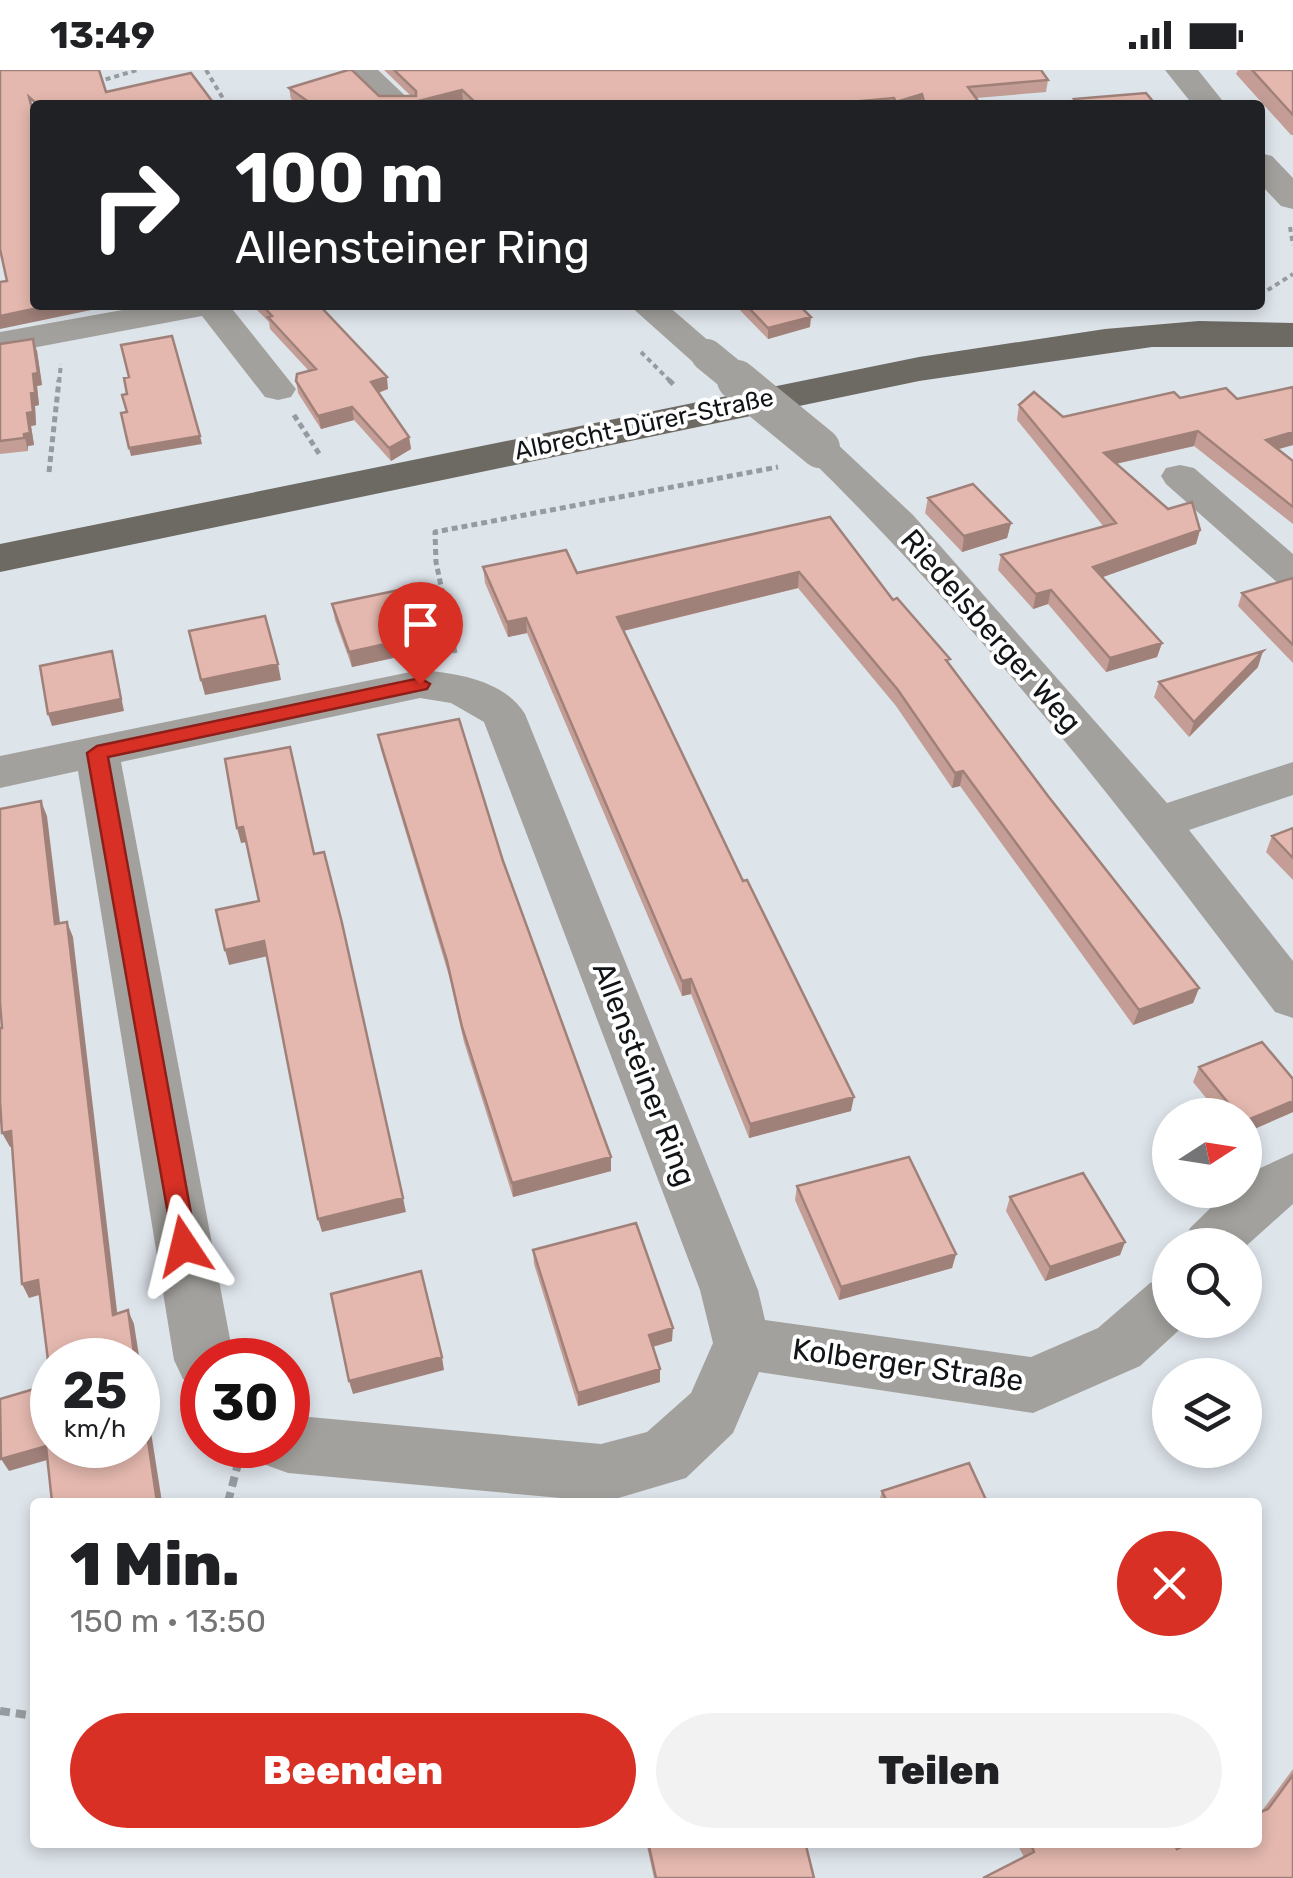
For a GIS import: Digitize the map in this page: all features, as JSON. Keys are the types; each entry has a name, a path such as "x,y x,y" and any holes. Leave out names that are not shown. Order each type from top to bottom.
{"main road":[{"name":"Albrecht-Dürer-Straße","path":"0,558 919,369 1068,346 1192,334 1293,335"}],"street":[{"path":"360,70 394,100"},
{"path":"1181,70 1206,100"},
{"path":"1265,169 1293,200"},
{"path":"0,343 65,333 164,310"},
{"path":"212,310 278,389"},
{"name":"Riedelsberger Weg","path":"652,310 824,452 899,524 1158,823 1293,998"},
{"path":"1180,476 1293,575"},
{"name":"Allensteiner Ring","path":"0,772 420,684 458,687 483,697 503,714 729,1290 742,1343"},
{"path":"97,753 200,1338"},
{"path":"1158,823 1293,778"},
{"path":"1227,1228 1263,1193 1293,1176"},
{"name":"Kolberger Straße","path":"742,1343 1033,1385 1119,1347 1152,1318"},
{"path":"310,1446 601,1474 664,1456 712,1413 742,1343"}],"path":[{"path":"82,87 138,70"},
{"path":"206,70 224,100"},
{"path":"1265,292 1293,274"},
{"path":"49,472 65,333"},
{"path":"278,389 326,465"},
{"path":"458,687 452,618 434,564 435,532 824,452"},
{"path":"229,1498 237,1468"},
{"path":"0,1711 30,1715"}],"building":[{"path":"0,70 99,70 106,92 191,73 211,100 29,97 30,310 0,316 0,282 7,281 0,249"},
{"path":"348,70 379,96 416,96 416,91 394,70 1041,70 1048,80 968,87 977,100 924,100 922,94 902,100 473,100 462,90 423,100 306,100 289,88"},
{"path":"1252,70 1293,70 1293,115"},
{"path":"1146,93 1152,100 1075,100"},
{"path":"267,310 324,310 387,377 371,382 409,437 389,448 352,407 318,416 296,381 297,374 316,369 268,317 272,316"},
{"path":"751,310 804,310 811,317 768,328"},
{"path":"172,336 200,436 129,448 121,413 127,412 122,395 127,394 124,378 129,377 121,345"},
{"path":"33,339 38,373 33,374 33,412 27,413 30,433 24,434 24,438 0,441 0,344"},
{"path":"1293,387 1293,432 1266,440 1293,461 1293,507 1198,431 1104,453 1168,509 1192,502 1200,530 1093,567 1162,643 1110,658 1051,590 1036,594 1001,555 1116,523 1019,405 1034,392 1063,417 1174,392 1180,398 1226,388 1237,399"},
{"path":"973,484 1011,523 964,536 928,498"},
{"path":"830,517 893,600 897,598 950,659 946,660 1048,796 1199,988 1139,1010 963,771 955,773 898,690 799,572 617,617 743,881 747,880 854,1097 750,1124 691,979 682,981 526,618 507,622 483,567 566,550 577,573"},
{"path":"1293,578 1293,645 1242,593"},
{"path":"404,589 422,636 349,652 332,604"},
{"path":"265,616 278,664 201,680 189,631"},
{"path":"112,651 121,699 48,714 40,666"},
{"path":"1263,651 1194,722 1159,682"},
{"path":"459,719 503,861 611,1157 512,1183 462,1027 447,961 378,735"},
{"path":"290,747 314,854 324,852 342,923 403,1198 318,1219 264,941 225,950 216,910 259,901 243,827 237,828 225,759"},
{"path":"41,801 55,924 67,922 113,1315 128,1310 132,1338 45,1338 38,1280 22,1284 11,1131 2,1133 0,809"},
{"path":"1293,828 1293,858 1272,836"},
{"path":"1262,1042 1293,1079 1293,1101 1262,1114 1262,1098 1224,1098 1199,1067"},
{"path":"909,1157 956,1254 841,1287 797,1186"},
{"path":"1083,1173 1125,1242 1050,1267 1010,1197"},
{"path":"636,1223 673,1328 649,1335 660,1369 578,1393 533,1250"},
{"path":"421,1271 442,1357 349,1381 331,1294"},
{"path":"30,1390 30,1451 1,1459 0,1399"},
{"path":"969,1463 985,1498 885,1498 882,1491"},
{"path":"48,1468 152,1468 156,1498 52,1498"},
{"path":"1293,1775 1293,1878 983,1878 1034,1852 1032,1848 1262,1848 1262,1811 1268,1809"},
{"path":"649,1848 806,1848 814,1878 656,1878"}],"route":[{"path":"184,1246 97,753 420,684"}]}
